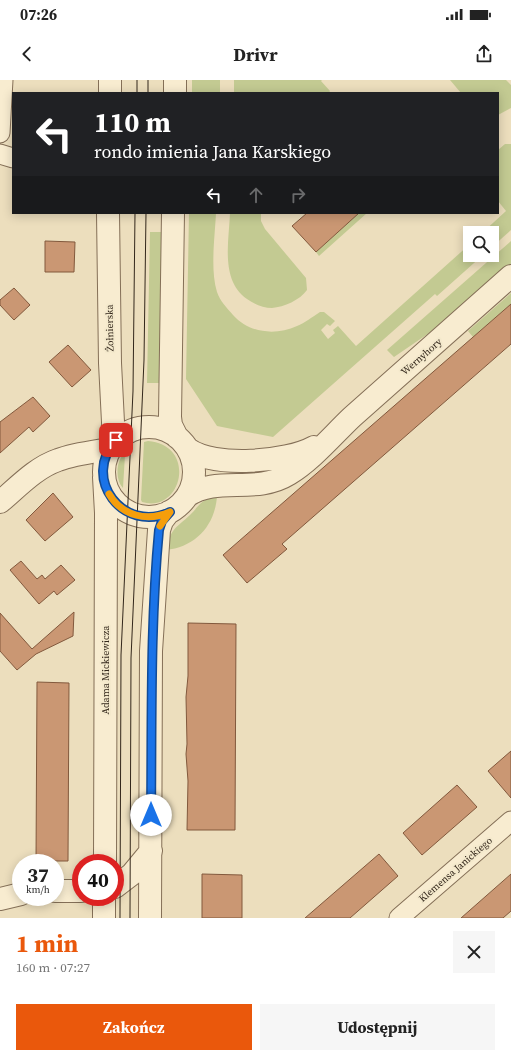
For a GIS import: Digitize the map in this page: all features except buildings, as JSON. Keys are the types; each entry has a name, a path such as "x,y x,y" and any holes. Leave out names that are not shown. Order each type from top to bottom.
{"street":[{"path":"0,133 3,80"},
{"path":"110,80 110,92"},
{"path":"175,80 175,92"},
{"path":"0,154 12,158"},
{"name":"Żołnierska","path":"108,214 112,446"},
{"path":"150,918 153,610 159,530 162,521 187,496 192,485 194,473 192,461 171,425 170,417 173,214"},
{"name":"Wernyhory","path":"187,496 197,490 210,487 258,485 277,480 302,464 511,276"},
{"path":"170,512 150,517 137,516 127,512 112,499 106,489 104,477 105,461 112,446 126,433 146,427 162,429 182,443"},
{"name":"Wernyhory","path":"182,443 201,455 217,459 267,460 298,454 332,436"},
{"path":"0,502 29,477 49,464 71,456 112,446"},
{"name":"Adama Mickiewicza","path":"104,477 106,513 104,854"},
{"name":"Klemensa Janickiego","path":"399,918 511,821"},
{"path":"124,880 132,874 151,851"},
{"path":"0,900 12,897"},
{"path":"104,906 104,918"}],"green space":[{"path":"192,80 220,80 220,92 192,92"},
{"path":"234,80 322,80 321,81 330,91 330,92 234,92"},
{"path":"450,80 506,80 511,85 511,108 499,114 499,92 460,92"},
{"path":"505,144 511,144 511,230 499,241 499,226 490,226 506,211 499,202 499,149"},
{"path":"189,214 216,214 214,274 218,295 239,321 254,329 263,331 271,332 289,329 306,322 320,312 324,312 335,321 330,326 327,324 321,330 328,339 335,333 333,330 338,326 356,346 463,250 463,262 475,262 437,296 435,294 273,437 217,426 186,379"},
{"path":"230,214 261,214 261,221 265,229 306,278 307,290 296,300 287,305 269,308 253,303 238,291 233,281 229,271 228,248"},
{"path":"358,214 366,214 319,256 316,252"},
{"path":"150,232 164,232 162,383 147,383"},
{"path":"511,241 511,265 454,316 394,357 387,350 487,262 499,262 499,252"},
{"path":"511,293 511,304 473,337 468,331"},
{"path":"148,441 164,445 174,454 179,465 179,478 175,489 167,498 156,503 142,502 141,500 144,442"},
{"path":"124,454 123,488 120,485 118,466 121,457"},
{"path":"217,496 212,517 202,533 186,545 166,550 169,538 177,526 201,503 207,499"}],"tram line":[{"path":"137,80 137,92"},
{"path":"148,80 148,92"},
{"path":"120,918 121,655 133,391 135,214"},
{"path":"130,918 131,658 144,360 146,214"}],"slow traffic":[{"path":"109,494 120,508 137,516 154,517 170,512 164,518 160,526"}],"route":[{"path":"116,440 107,454 103,473 106,489 112,499 120,508 137,516 154,517 170,512 162,521 159,530 152,617 151,815"}]}
